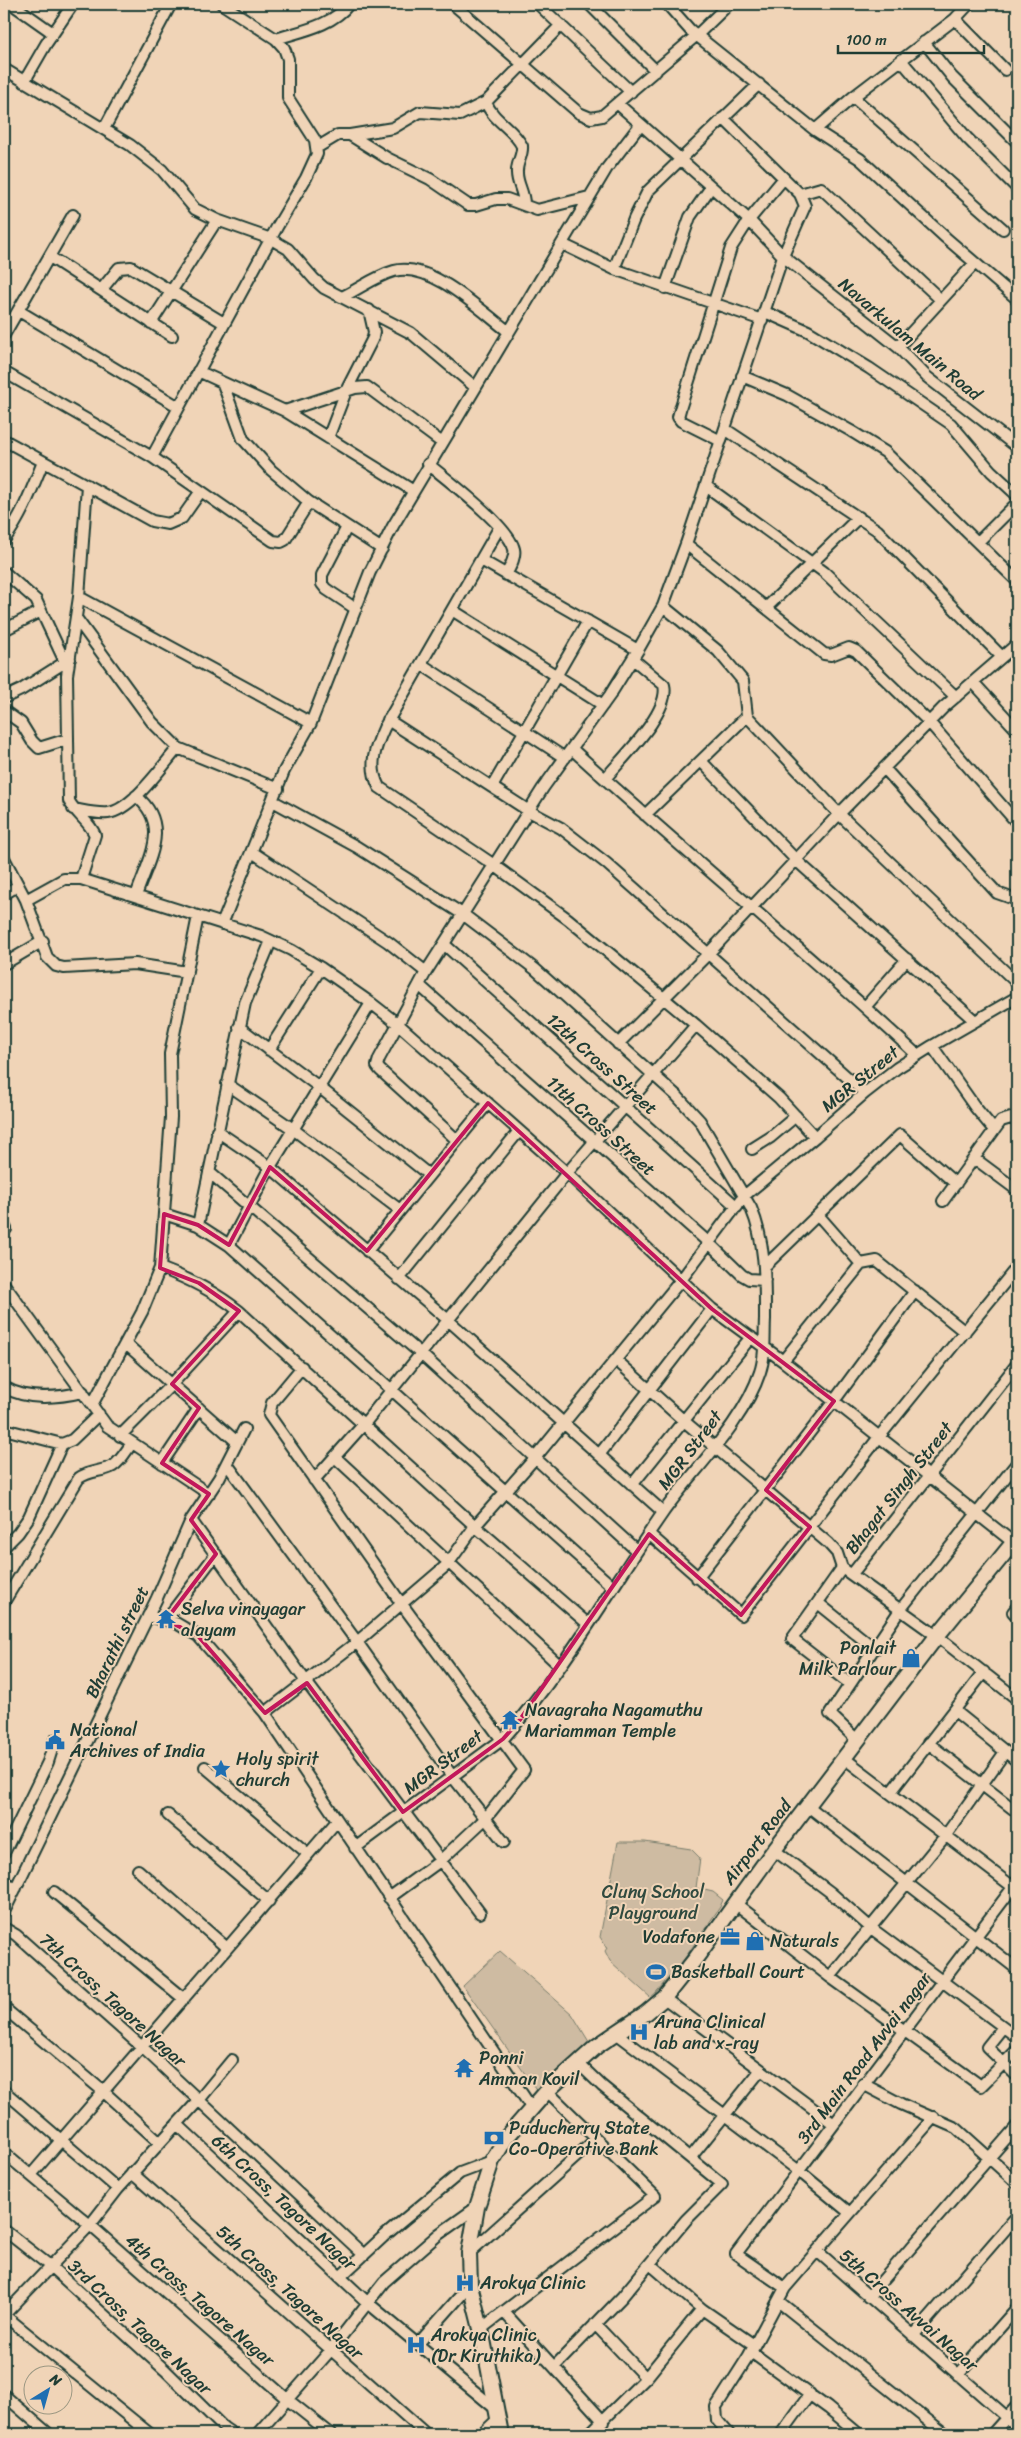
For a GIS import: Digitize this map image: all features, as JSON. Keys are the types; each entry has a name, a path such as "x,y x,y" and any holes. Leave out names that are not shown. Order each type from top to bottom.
{"street":[{"path":"12,4 52,33"},
{"path":"24,82 52,33 73,4"},
{"path":"104,129 171,4"},
{"path":"222,4 276,39 284,48 288,58 288,98 318,147"},
{"path":"276,39 327,22 343,11 349,4"},
{"path":"453,4 579,113 591,118 602,116 618,104 697,35 729,4"},
{"path":"538,4 631,92"},
{"path":"589,4 656,71"},
{"path":"667,4 697,35 815,130 860,159 1017,299"},
{"path":"815,130 853,97 956,18 969,4"},
{"path":"956,18 1004,70"},
{"path":"152,457 270,239 306,178 318,147 338,135 350,135 393,128 420,112 460,115 486,102 524,66 561,25"},
{"path":"924,42 952,77 1017,142"},
{"path":"901,60 967,138 1017,188"},
{"path":"4,69 130,145 162,170 195,209 218,220 270,239 295,254 314,279 324,288 369,310 422,341 475,388"},
{"path":"614,269 642,201 648,191 759,84"},
{"path":"853,97 1003,229"},
{"path":"486,102 488,109 520,140 522,158 517,172 524,195 524,204"},
{"name":"Navarkulam Main Road","path":"618,104 678,160 749,220 783,256 898,347 927,377 1017,446"},
{"path":"457,1140 384,1075 377,1066 426,972 529,811 636,655 663,606 706,486 783,256 805,206 800,194 723,118"},
{"path":"222,924 284,771 311,723 382,549 412,490 615,154 640,125"},
{"path":"350,135 387,158 438,184 468,205 476,205 496,199 524,204 537,210 589,197"},
{"path":"721,441 687,426 678,417 728,253 749,220 784,178"},
{"path":"665,288 690,217 711,187"},
{"path":"800,194 821,188 940,299"},
{"path":"4,335 74,216"},
{"path":"151,322 218,220"},
{"path":"562,244 614,269 665,288 712,303 763,316 823,340 869,368 944,420 963,436 1001,481 1017,495"},
{"path":"50,257 172,336"},
{"path":"898,347 975,263"},
{"path":"102,289 114,273 125,266 142,272 224,323"},
{"path":"342,297 393,271 405,269 416,271 450,286 509,332"},
{"path":"328,438 346,391 373,338 374,332 369,310"},
{"path":"19,311 179,407"},
{"path":"4,372 152,457 260,534 273,541 281,542 289,536 309,502"},
{"path":"198,372 285,411 412,490"},
{"path":"742,376 787,394 851,430 885,452 1017,581"},
{"path":"223,384 243,439 271,470 309,502 382,549"},
{"path":"285,411 362,387 374,391 441,442"},
{"path":"725,429 859,516 890,542 1002,656"},
{"path":"4,442 152,521 168,524 182,518 201,491"},
{"path":"4,540 28,501 43,462"},
{"path":"428,464 454,485 512,543 515,555 506,575"},
{"path":"81,879 94,835 87,822 73,809 69,801 67,661 80,597 87,485"},
{"path":"706,486 812,562 841,586 956,697"},
{"path":"978,542 1017,503"},
{"path":"767,608 859,516"},
{"path":"347,527 322,575 322,584 326,589 356,609"},
{"path":"499,528 388,720 375,748 374,776 379,787 494,865 568,919 696,1024 796,1116 815,1137"},
{"path":"686,544 824,654 831,656 849,648 856,651 929,722 1017,822"},
{"path":"481,560 588,621 636,655 664,685 665,697 658,714 605,779"},
{"path":"4,572 28,592 41,611 67,661"},
{"path":"80,597 311,723"},
{"path":"663,606 718,651 743,681 747,698 747,716 839,814 1017,983"},
{"path":"452,610 603,704"},
{"path":"4,630 41,611"},
{"path":"76,618 152,722 178,748 278,789"},
{"path":"492,787 588,621"},
{"path":"618,1044 707,955 839,814 929,722 1017,644"},
{"path":"4,698 21,690 67,661"},
{"path":"421,664 565,758"},
{"path":"973,682 1017,730"},
{"path":"4,711 25,728 32,741 39,748 68,739"},
{"path":"645,815 747,716"},
{"path":"388,720 529,811 561,828 606,863 707,955 865,1093"},
{"path":"73,809 110,813 118,809 136,796 178,748"},
{"path":"572,749 751,909 866,1006 917,1054"},
{"path":"701,760 797,861 975,1021"},
{"path":"884,768 997,893 1017,900"},
{"path":"136,796 151,811 155,822 155,839 136,896"},
{"path":"265,1714 358,1642 448,1564 475,1526 564,1425 681,1280 744,1196 700,1121 653,1074 534,969 464,915 356,848 273,801"},
{"path":"252,852 388,942 426,972"},
{"path":"4,858 26,900 43,941 47,957 56,966 135,964 187,972"},
{"path":"26,900 64,879 81,879 271,941 321,968 398,1024 568,1173 712,1309 764,1346 977,1514 1015,1541"},
{"path":"4,894 18,886"},
{"path":"4,1429 62,1444 72,1440 95,1410 153,1289 160,1268 164,1214 171,1117 170,1054 198,916"},
{"path":"4,964 43,941"},
{"path":"198,1225 244,1004 271,941"},
{"name":"12th Cross Street","path":"445,945 737,1207"},
{"path":"866,1006 907,959"},
{"path":"269,1050 321,968"},
{"name":"11th Cross Street","path":"419,985 709,1243 742,1275 749,1280 765,1280"},
{"name":"MGR Street","path":"355,1848 502,1739 519,1721 560,1665 663,1512 714,1447 747,1398 760,1371 764,1346 765,1266 757,1223 744,1196 865,1093 917,1054 1017,997"},
{"path":"229,1245 270,1167 370,1003"},
{"path":"314,1480 364,1424 447,1319 568,1173 696,1024"},
{"path":"239,1027 319,1087 429,1175"},
{"path":"932,1046 975,1107 994,1130"},
{"path":"227,1084 293,1129 400,1210"},
{"path":"367,1251 488,1103"},
{"path":"752,1149 771,1137 796,1116"},
{"path":"944,1201 1001,1121 1011,1118 1017,1121"},
{"path":"218,1131 270,1167 447,1319 598,1456 663,1512"},
{"path":"399,1279 519,1131"},
{"path":"765,1266 819,1216 900,1135 956,1184"},
{"path":"974,1158 1016,1188"},
{"path":"209,1172 421,1354 637,1551"},
{"path":"164,1214 198,1225 229,1245 613,1587"},
{"path":"819,1216 861,1264"},
{"path":"4,1225 6,1229 4,1231"},
{"path":"783,1361 861,1264 877,1260 965,1332"},
{"path":"648,1534 741,1615 879,1436 1017,1267"},
{"path":"160,1268 216,1293 239,1311 475,1526 588,1624"},
{"path":"4,1284 108,1426 120,1436 209,1494"},
{"path":"697,1578 834,1401 915,1291"},
{"path":"598,1456 712,1309"},
{"path":"120,1436 172,1384 239,1311"},
{"path":"632,1485 751,1337"},
{"path":"126,1344 237,1442"},
{"path":"616,1360 714,1447 810,1527 837,1553 842,1568 852,1574"},
{"name":"Bhagat Singh Street","path":"1017,1364 852,1574 937,1636 1017,1699"},
{"path":"302,1367 272,1403 270,1415 402,1603 524,1770 486,1818 440,1861 389,1898"},
{"path":"4,1387 38,1397 62,1397 83,1392"},
{"path":"162,1463 199,1408"},
{"name":"Bharathi street","path":"4,1912 148,1616 191,1520 227,1464 244,1428"},
{"path":"4,1602 78,1478 88,1471 111,1467 119,1461 132,1443"},
{"path":"4,1547 29,1518 62,1444"},
{"path":"335,1457 448,1564 560,1665"},
{"path":"857,1740 830,1714 900,1610 1017,1463"},
{"path":"227,1464 358,1642 452,1776 504,1842"},
{"path":"191,1520 307,1682 480,1913"},
{"name":"Airport Road","path":"501,2434 481,2329 470,2285 469,2253 477,2207 492,2160 506,2138 531,2107 578,2063 664,1998 696,1958 857,1740 937,1636 1015,1541"},
{"path":"166,1620 216,1554"},
{"path":"842,1568 792,1639 850,1684"},
{"path":"818,1602 875,1649"},
{"path":"1017,1607 1013,1613 1017,1616"},
{"path":"148,1616 166,1620 189,1629 198,1636 265,1714 531,2107"},
{"path":"891,1792 984,1672"},
{"path":"955,1711 1017,1761"},
{"path":"4,1853 48,1762 56,1740"},
{"path":"928,1743 1017,1812"},
{"path":"830,1977 946,1835 1005,1752"},
{"path":"844,1758 1016,1886"},
{"path":"205,1767 307,1853"},
{"path":"808,1806 1017,1969"},
{"path":"168,1815 269,1901"},
{"path":"31,2175 269,1901 307,1853 337,1821"},
{"path":"774,1850 830,1892 871,1928 941,1982 1017,2037"},
{"path":"138,1870 227,1948"},
{"path":"4,1882 16,1888"},
{"name":"3rd Main Road Avvai nagar","path":"785,2288 736,2254 800,2171 863,2084 1016,1886"},
{"path":"54,1892 184,1999"},
{"path":"735,1903 830,1977 906,2030 981,2086 1017,2050"},
{"name":"7th Cross, Tagore Nagar","path":"4,1928 16,1935 142,2047 364,2255"},
{"path":"664,1998 834,2124"},
{"path":"4,2008 104,2092 160,2143"},
{"path":"1003,2027 987,2047 1017,2076"},
{"path":"616,2033 800,2171 850,2213"},
{"path":"150,2434 4,2315 90,2225 118,2189 199,2100 232,2060"},
{"path":"554,2367 622,2297 686,2220 722,2184 602,2086 578,2063"},
{"path":"691,2158 760,2071"},
{"path":"863,2084 901,2104 956,2128 1017,2183"},
{"path":"4,2091 118,2189"},
{"path":"481,2329 654,2196 547,2092"},
{"name":"5th Cross Avvai Nagar","path":"934,2117 817,2251 1017,2426"},
{"name":"6th Cross, Tagore Nagar","path":"177,2124 368,2303 498,2414"},
{"path":"868,2297 1017,2126"},
{"path":"469,2253 596,2139"},
{"name":"4th Cross, Tagore Nagar","path":"4,2153 90,2225 288,2400 331,2434"},
{"path":"340,2277 460,2173 492,2160"},
{"name":"5th Cross, Tagore Nagar","path":"132,2173 330,2351 426,2434"},
{"path":"257,2434 330,2351 384,2282 438,2234 477,2207"},
{"path":"913,2336 1017,2216"},
{"name":"3rd Cross, Tagore Nagar","path":"4,2230 50,2266 166,2370 221,2431 234,2434"},
{"path":"730,2434 717,2420 716,2407 753,2348 785,2288 817,2251"},
{"path":"650,2264 858,2434"},
{"path":"417,2345 470,2285"},
{"path":"778,2301 945,2434"},
{"path":"589,2434 604,2422 646,2378 702,2308"},
{"path":"958,2375 1017,2308"},
{"path":"504,2312 604,2422"},
{"path":"595,2324 646,2378"},
{"path":"780,2434 810,2394"},
{"path":"4,2395 49,2434"},
{"path":"992,2434 1017,2406"},
{"path":"482,2434 498,2414"}],"highlighted area":[{"path":"488,1103 712,1309 834,1401 766,1490 810,1527 741,1615 649,1534 519,1721 503,1739 403,1812 307,1683 265,1713 198,1636 166,1620 216,1554 191,1520 209,1494 162,1463 199,1408 172,1384 239,1311 199,1283 160,1268 164,1214 198,1225 229,1245 270,1167 367,1251"}],"green space":[{"name":"Cluny School Playground","path":"618,1842 645,1842 691,1849 700,1858 696,1888 713,1892 723,1900 680,1965 651,1998 610,1961 605,1951 607,1948 600,1937"},
{"path":"500,1951 572,2014 591,2045 540,2095 463,1986"}],"place":[{"name":"Selva vinayagar alayam","path":"166,1619"},
{"name":"Ponlait Milk Parlour","path":"911,1658"},
{"name":"Navagraha Nagamuthu Mariamman Temple","path":"510,1720"},
{"name":"National Archives of India","path":"55,1740"},
{"name":"Holy spirit church","path":"221,1769"},
{"name":"Vodafone","path":"730,1937"},
{"name":"Naturals","path":"755,1941"},
{"name":"Basketball Court","path":"656,1972"},
{"name":"Aruna Clinical lab and x-ray","path":"639,2032"},
{"name":"Ponni Amman Kovil","path":"464,2068"},
{"name":"Puducherry State Co-Operative Bank","path":"494,2138"},
{"name":"Arokya Clinic","path":"465,2283"},
{"name":"Arokya Clinic (Dr Kiruthika)","path":"416,2345"}]}
